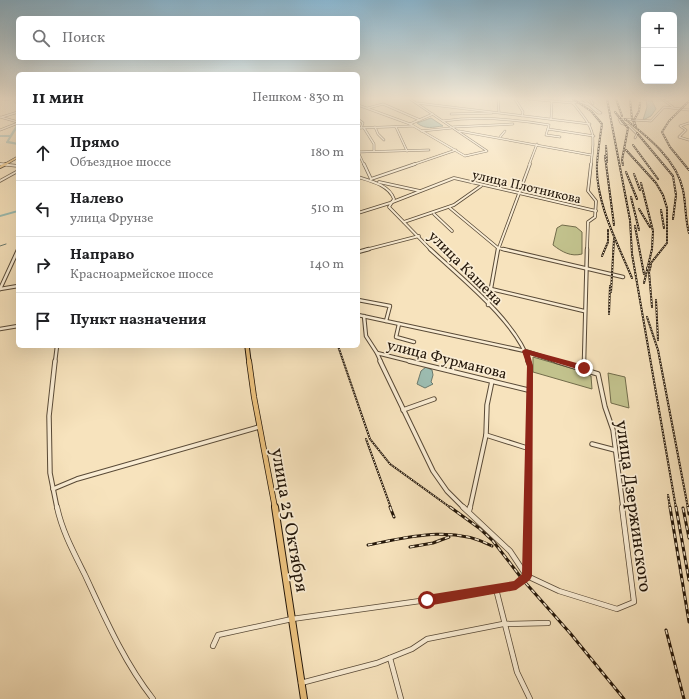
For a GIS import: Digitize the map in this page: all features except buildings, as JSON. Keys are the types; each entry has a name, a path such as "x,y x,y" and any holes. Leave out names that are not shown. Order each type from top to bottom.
{"main road":[{"path":"0,167 16,158"},
{"name":"улица 25 Октября","path":"247,348 259,427 276,510 304,699"}],"street":[{"path":"365,132 374,144 374,152"},
{"path":"377,132 384,140"},
{"path":"398,132 407,151"},
{"path":"422,132 465,156 487,152 460,132"},
{"path":"468,132 591,155"},
{"path":"500,137 504,132"},
{"path":"547,132 546,135 560,137"},
{"path":"565,132 594,136"},
{"path":"360,315 525,351 584,368 584,311 588,222 595,217 596,211 594,206 596,201 588,191 594,136 593,132"},
{"path":"634,138 637,134 635,132"},
{"path":"684,132 679,137 689,140"},
{"path":"488,306 498,248 537,144"},
{"path":"360,152 429,150"},
{"path":"371,180 456,150"},
{"path":"360,156 371,180"},
{"path":"0,164 16,166"},
{"path":"0,181 16,173"},
{"path":"360,177 420,191"},
{"name":"улица Плотникова","path":"420,191 454,178 481,186 596,211"},
{"path":"378,182 394,197 390,203"},
{"path":"404,222 450,208 472,195 481,186"},
{"path":"360,212 390,203 420,191"},
{"name":"улица Кашена","path":"390,203 389,207 506,324 525,351"},
{"path":"450,208 498,248 586,269 623,276"},
{"path":"434,214 452,231"},
{"path":"360,251 419,236"},
{"path":"0,289 16,254"},
{"path":"0,289 16,286"},
{"path":"491,288 584,311"},
{"path":"360,300 390,306 386,321"},
{"name":"улица Фурманова","path":"364,316 363,321 366,339 377,353 528,390"},
{"path":"399,324 396,336 414,342"},
{"path":"0,329 16,326"},
{"path":"57,348 49,416 50,473 58,513 88,585 138,680 154,699"},
{"path":"213,646 218,635 292,619 516,586 527,576 527,448 530,366 525,351"},
{"path":"377,353 432,471 447,491 469,511 519,563 527,576"},
{"name":"улица Дзержинского","path":"527,576 559,591 617,609 634,602 612,430 605,407 598,374 584,368"},
{"path":"469,511 486,435 487,404 492,381"},
{"path":"403,410 434,399"},
{"path":"53,489 77,479 259,427"},
{"path":"486,435 527,448"},
{"path":"592,444 615,450"},
{"path":"496,589 503,624 516,672 530,699"},
{"path":"301,683 377,663 412,649 427,639 503,624 548,624"},
{"path":"390,658 401,699"}],"green space":[{"path":"562,225 576,227 582,232 582,254 574,255 567,253 553,245 557,228"},
{"path":"533,357 581,371 591,376 592,389 533,372"},
{"path":"608,373 625,377 629,408 611,403"}],"water":[{"path":"426,367 432,370 433,375 431,382 433,384 425,388 417,384 421,371"}],"waterway":[{"path":"11,136 14,132"},
{"path":"0,136 11,136"},
{"path":"11,136 7,142 16,144"},
{"path":"0,216 16,212"},
{"path":"0,246 6,244"}],"railway":[{"path":"601,132 597,164 597,178 600,193 608,222 632,278"},
{"path":"613,132 630,220 632,254 676,508"},
{"path":"623,165 622,160 627,132"},
{"path":"641,132 668,159 680,179 685,201 689,233"},
{"path":"662,132 670,147 689,170"},
{"path":"637,133 673,176 676,195 673,219"},
{"path":"633,145 658,179"},
{"path":"606,146 607,162"},
{"path":"626,150 656,183 663,195 667,208 667,243 648,267"},
{"path":"605,156 614,225"},
{"path":"626,172 637,199"},
{"path":"634,174 640,190"},
{"path":"641,183 653,231 652,249 648,267"},
{"path":"631,197 639,230"},
{"path":"639,209 650,227"},
{"path":"661,210 664,228"},
{"path":"635,226 644,274"},
{"path":"602,256 608,242 608,230"},
{"path":"611,292 614,239"},
{"path":"651,265 649,272 652,307"},
{"path":"644,283 648,267"},
{"path":"609,314 610,286"},
{"path":"656,300 658,340"},
{"path":"647,317 658,350 688,508"},
{"path":"339,348 370,439 390,464 451,508"},
{"path":"366,439 391,508"},
{"path":"668,495 670,508"},
{"path":"390,507 394,517"},
{"path":"450,507 479,528 493,541 523,580 570,633 624,699"},
{"path":"670,507 689,622"},
{"path":"676,507 689,580"},
{"path":"688,507 689,514"},
{"path":"683,508 689,538"},
{"path":"368,545 415,536 446,534 462,536 492,546"},
{"path":"410,547 433,543 449,537"},
{"path":"666,630 684,699"}],"route":[{"path":"427,600 516,586 527,576 527,448 530,366 525,351 584,368"}]}
